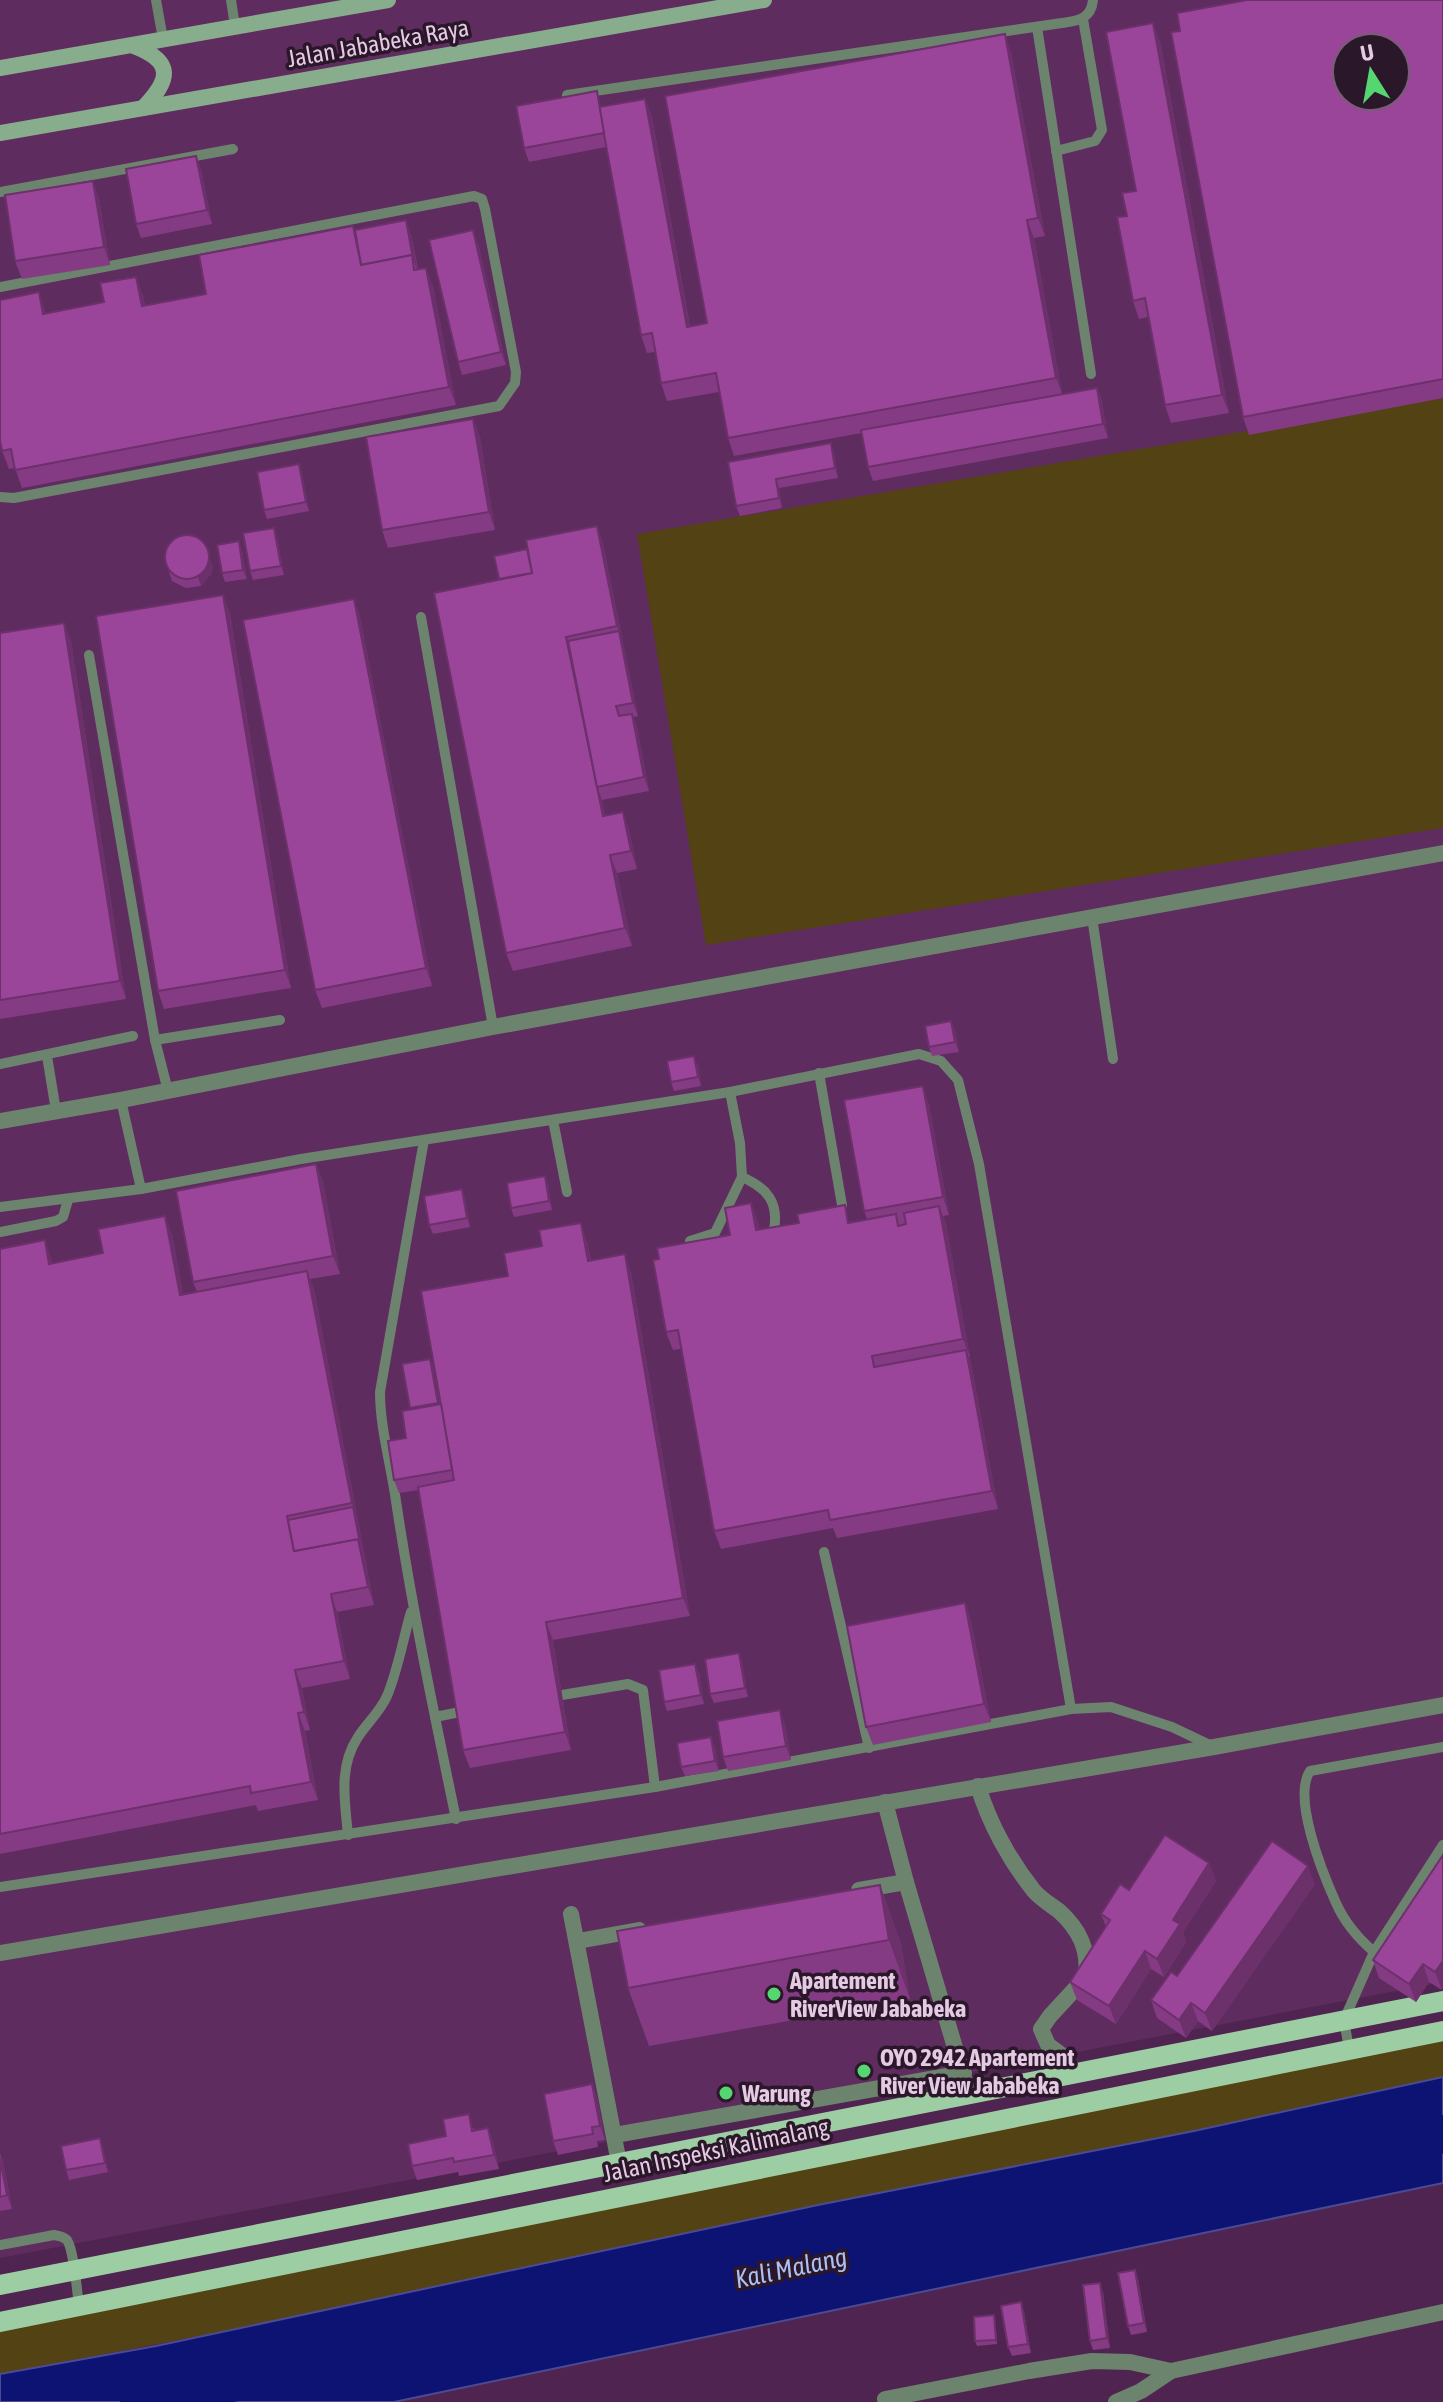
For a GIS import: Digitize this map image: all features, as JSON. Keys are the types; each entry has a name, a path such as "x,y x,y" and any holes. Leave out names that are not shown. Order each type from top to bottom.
{"main road":[{"name":"Jalan Jababeka Raya","path":"0,68 388,0"},
{"name":"Jalan Jababeka Raya","path":"0,133 764,0"},
{"path":"133,45 160,60 165,71 164,82 143,108"},
{"name":"Jalan Inspeksi Kalimalang","path":"0,2285 1443,2001"},
{"name":"Jalan Inspeksi Kalimalang","path":"0,2322 1443,2031"}],"street":[{"path":"0,1121 1443,853"},
{"path":"0,1953 1214,1747 1443,1705"},
{"path":"978,1786 985,1808 1012,1860 1036,1894 1061,1913 1077,1931 1086,1949 1086,1977 1041,2029 1048,2045 1067,2059 1069,2076"},
{"path":"885,1802 969,2095"},
{"path":"840,1894 906,1882"},
{"path":"571,1914 619,2163"},
{"path":"578,1941 655,1927"},
{"path":"615,2135 964,2073"},
{"path":"1116,2402 1141,2391 1171,2371 1443,2312"},
{"path":"880,2401 1092,2361 1130,2362 1171,2371"}],"lane":[{"path":"156,0 163,39"},
{"path":"231,0 235,26"},
{"path":"567,95 1083,19 1090,13 1093,0"},
{"path":"1056,151 1095,141 1102,130 1083,19"},
{"path":"1037,27 1091,374"},
{"path":"0,192 233,149"},
{"path":"0,287 474,196 482,199 485,209 516,372 515,383 499,406 14,498 0,497"},
{"path":"421,617 493,1027"},
{"path":"89,655 155,1040 168,1091"},
{"path":"1092,917 1113,1059"},
{"path":"155,1040 280,1020"},
{"path":"0,1064 133,1036"},
{"path":"0,1207 141,1189 730,1092 919,1054 941,1061 958,1080 979,1164 1071,1709"},
{"path":"47,1056 56,1111"},
{"path":"819,1073 842,1205"},
{"path":"690,1241 715,1233 742,1177 740,1143 730,1092"},
{"path":"121,1100 141,1189"},
{"path":"553,1120 567,1192"},
{"path":"424,1140 380,1392 380,1412 412,1608 456,1819"},
{"path":"742,1177 767,1193 774,1203 777,1214 774,1230"},
{"path":"0,1232 56,1221 63,1217 68,1200"},
{"path":"824,1552 869,1748"},
{"path":"348,1835 344,1782 348,1758 357,1738 375,1717 387,1696 412,1608"},
{"path":"562,1695 628,1684 643,1690 655,1787"},
{"path":"0,1887 655,1787 1071,1709 1111,1707 1161,1723 1214,1747"},
{"path":"435,1717 460,1712"},
{"path":"1374,1952 1356,1933 1336,1903 1311,1834 1304,1779 1310,1771 1443,1747"},
{"path":"1349,2049 1344,2020 1374,1952 1443,1845"},
{"path":"0,2245 62,2236 67,2240 79,2306"}],"shaded area":[{"path":"0,0 1443,0 1443,1982 0,2258"},
{"path":"1443,398 1443,828 706,945 637,534"},
{"path":"1443,2031 1443,2077 1182,2134 0,2374 0,2322"}],"water":[{"path":"1443,2077 1443,2183 394,2402 0,2402 0,2374 156,2346 818,2205 1194,2131"}],"building":[{"path":"1247,0 1443,0 1443,379 1243,417 1171,32 1180,31 1177,13"},
{"path":"1153,23 1222,395 1165,405 1145,298 1133,301 1117,217 1127,216 1122,193 1136,191 1106,32"},
{"path":"1005,34 1038,218 1027,220 1056,378 728,438 716,373 661,383 652,333 641,335 599,107 645,99 687,327 707,323 665,96"},
{"path":"597,91 604,133 524,148 516,106"},
{"path":"196,156 207,210 136,224 126,169"},
{"path":"93,181 104,247 15,261 5,195"},
{"path":"406,220 413,259 412,255 361,265 355,230"},
{"path":"353,226 361,265 412,255 414,270 426,268 449,387 15,470 11,449 2,451 0,300 39,292 43,314 104,302 100,283 136,277 142,306 206,294 199,255"},
{"path":"473,230 501,352 458,362 429,240"},
{"path":"1097,388 1103,424 868,467 861,430"},
{"path":"473,419 489,512 382,530 366,437"},
{"path":"831,443 835,468 776,479 779,498 736,506 728,462"},
{"path":"299,464 306,502 264,510 257,472"},
{"path":"597,526 617,626 566,637 603,816 623,812 631,851 610,855 625,928 506,953 434,593 532,573 526,540"},
{"path":"274,528 281,566 250,571 243,533"},
{"path":"187,535 203,541 209,557 203,573 187,579 171,573 165,557 171,541"},
{"path":"239,541 243,570 222,573 217,545"},
{"path":"527,549 532,573 499,579 494,556"},
{"path":"223,595 285,970 158,991 96,616"},
{"path":"354,599 426,968 315,990 243,620"},
{"path":"64,623 120,981 0,1000 0,633"},
{"path":"619,631 633,703 616,706 619,716 632,714 644,777 597,787 568,641"},
{"path":"951,1021 955,1042 929,1047 925,1026"},
{"path":"694,1056 698,1077 671,1082 667,1061"},
{"path":"923,1086 943,1197 864,1211 844,1100"},
{"path":"316,1164 333,1256 193,1282 176,1191"},
{"path":"545,1176 549,1201 511,1208 507,1183"},
{"path":"462,1189 467,1218 429,1225 424,1196"},
{"path":"751,1203 756,1230 799,1223 797,1214 845,1205 848,1223 896,1214 898,1226 906,1224 904,1213 939,1206 963,1339 872,1356 874,1367 966,1350 992,1491 830,1520 828,1510 714,1531 678,1330 666,1332 653,1260 659,1259 657,1248 730,1235 725,1208"},
{"path":"165,1216 180,1295 307,1271 352,1503 287,1516 294,1551 358,1539 368,1587 331,1594 344,1661 295,1670 304,1712 298,1713 311,1782 251,1793 250,1786 0,1834 0,1249 45,1240 49,1264 103,1253 98,1229"},
{"path":"581,1223 588,1261 625,1254 683,1598 546,1622 565,1732 463,1750 418,1487 454,1480 421,1291 508,1276 504,1253 542,1246 539,1230"},
{"path":"430,1359 438,1403 410,1408 402,1364"},
{"path":"441,1404 452,1470 394,1480 388,1441 406,1438 402,1411"},
{"path":"353,1507 360,1543 358,1539 294,1551 288,1520"},
{"path":"965,1603 984,1704 866,1727 847,1626"},
{"path":"739,1653 745,1688 710,1694 705,1659"},
{"path":"695,1664 701,1695 664,1702 659,1670"},
{"path":"780,1710 786,1746 723,1757 717,1721"},
{"path":"711,1737 715,1761 681,1767 677,1743"},
{"path":"1165,1835 1209,1863 1173,1920 1180,1924 1157,1959 1145,1951 1109,2006 1070,1982 1110,1920 1101,1914 1120,1884 1129,1890"},
{"path":"1272,1841 1308,1866 1205,2013 1191,2003 1179,2020 1151,2000 1171,1972 1177,1976"},
{"path":"1443,1855 1443,1961 1435,1972 1423,1964 1409,1984 1373,1960"},
{"path":"880,1885 889,1940 628,1988 617,1931"},
{"path":"592,2084 600,2126 592,2127 593,2134 553,2141 544,2094"},
{"path":"469,2114 472,2131 488,2128 494,2155 454,2162 453,2158 412,2166 408,2144 446,2136 443,2119"},
{"path":"100,2138 105,2163 66,2170 61,2146"},
{"path":"0,2159 7,2195 0,2197"},
{"path":"1135,2270 1144,2323 1128,2326 1118,2273"},
{"path":"1100,2283 1107,2338 1090,2341 1083,2285"},
{"path":"1021,2302 1028,2344 1008,2347 1001,2306"},
{"path":"994,2315 996,2340 975,2341 974,2317"}],"waterway":[{"name":"Kali Malang","path":"1203,2184 1443,2134"},
{"name":"Kali Malang","path":"139,2402 563,2315"}],"place":[{"name":"Apartement RiverView Jababeka","path":"774,1994"},
{"name":"OYO 2942 Apartement River View Jababeka","path":"864,2071"},
{"name":"Warung","path":"726,2093"}]}
